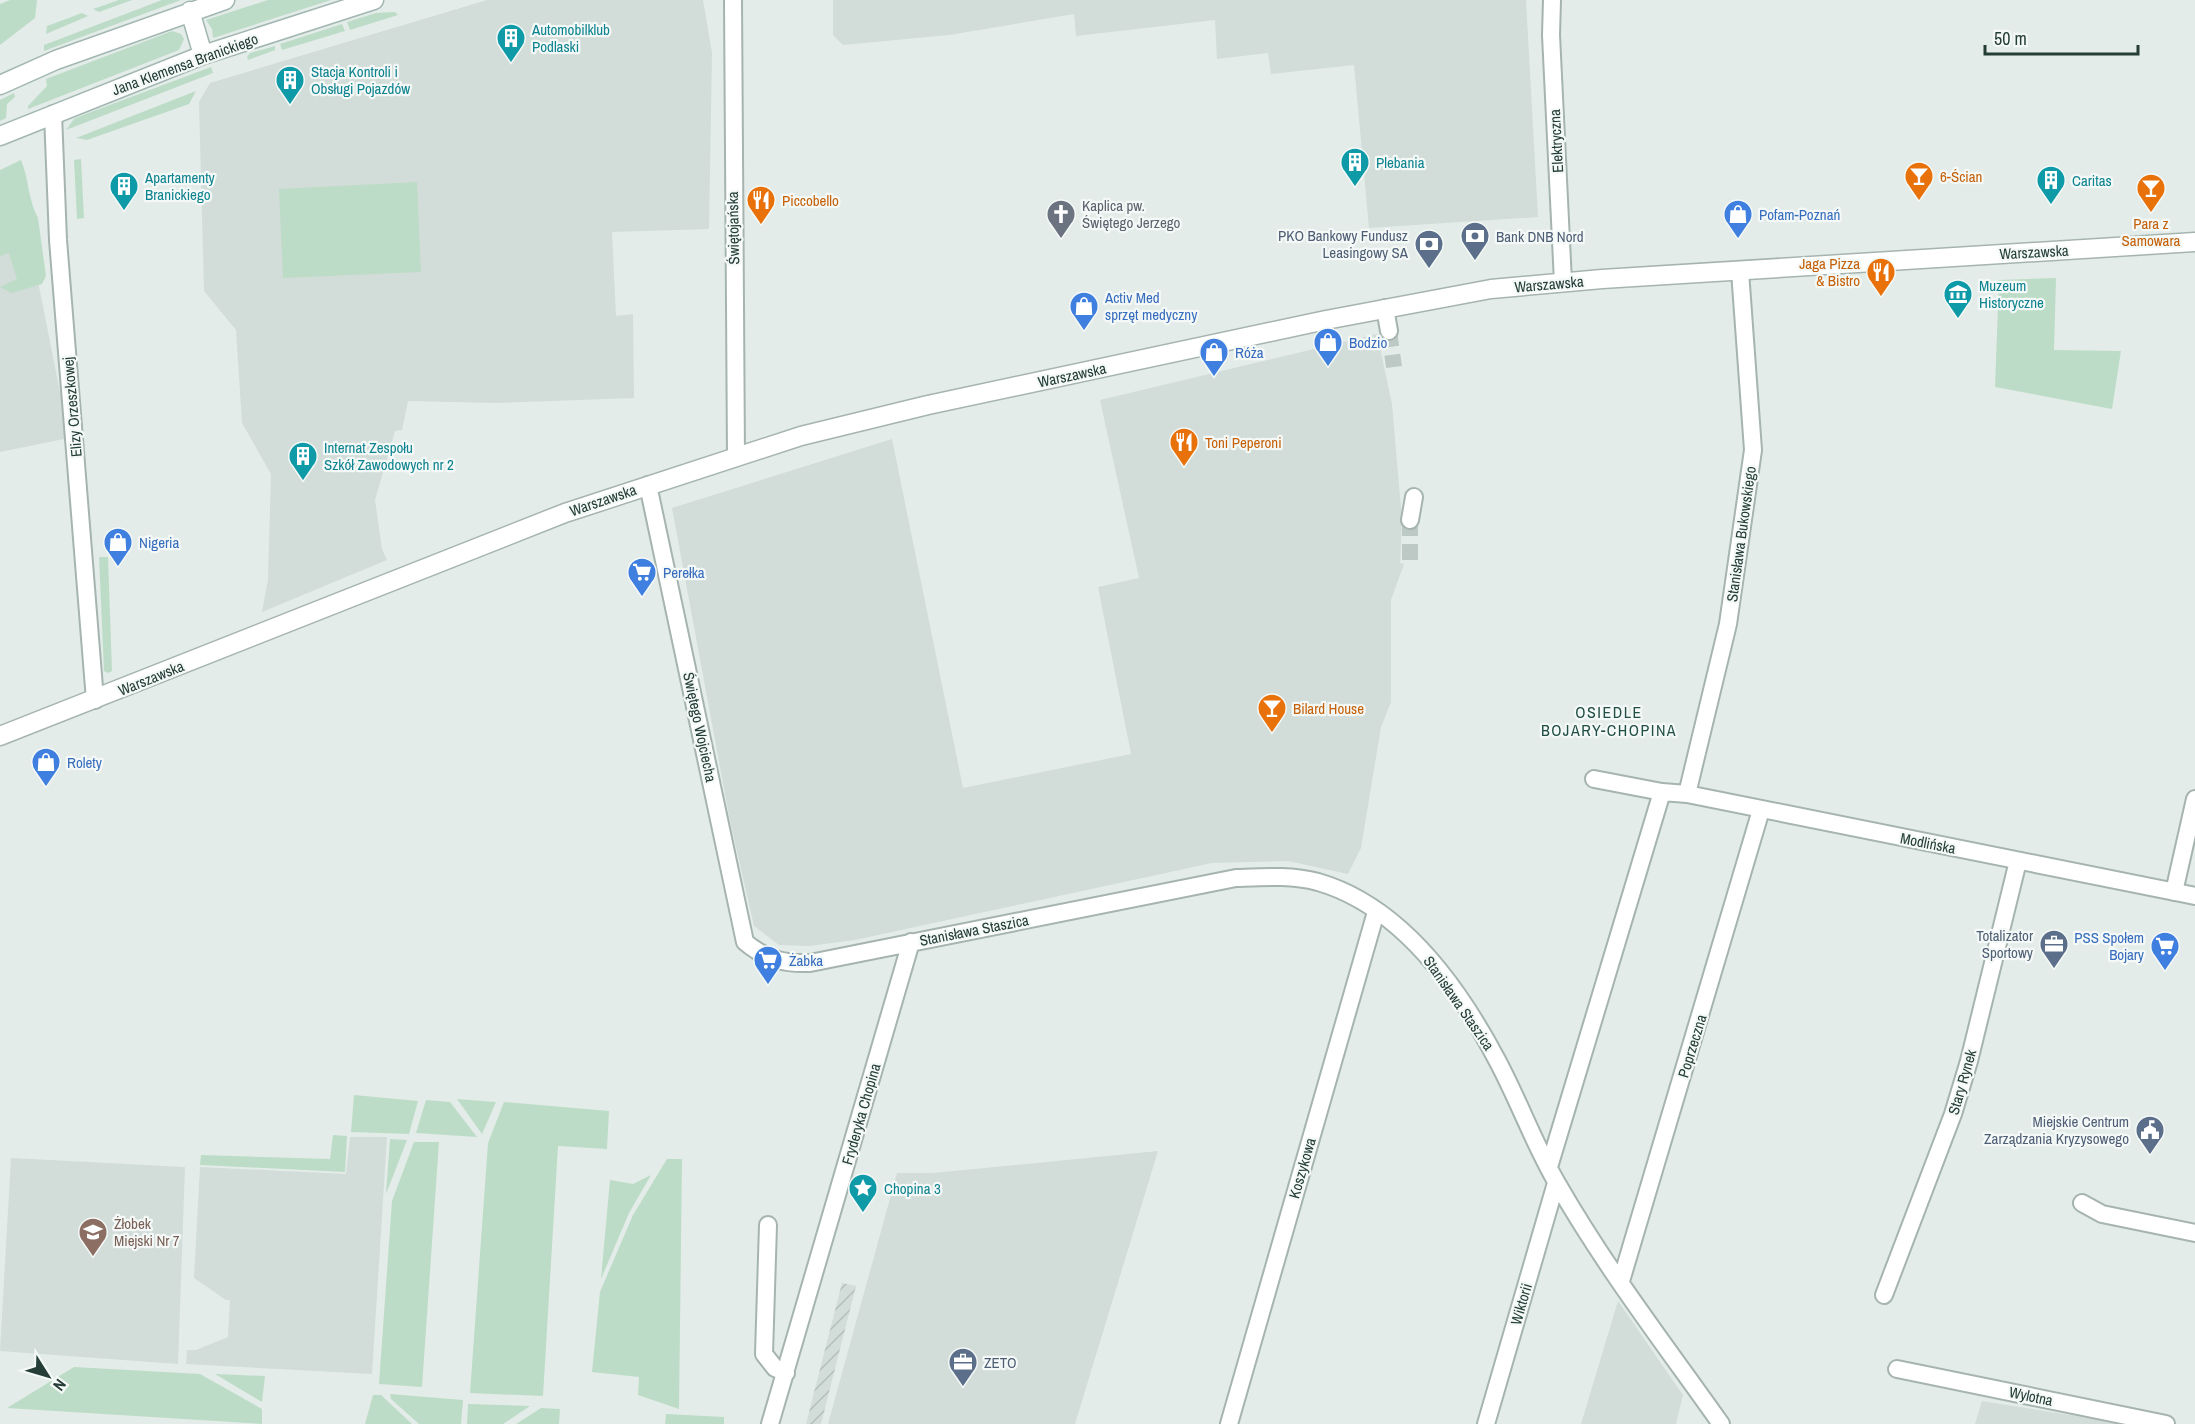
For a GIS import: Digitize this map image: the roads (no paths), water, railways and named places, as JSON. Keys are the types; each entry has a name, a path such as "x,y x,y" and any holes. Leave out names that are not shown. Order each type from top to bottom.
{"street":[{"path":"0,85 56,60 225,0"},
{"name":"Jana Klemensa Branickiego","path":"0,136 203,55 374,0"},
{"name":"Świętojańska","path":"733,0 736,457"},
{"name":"Elektryczna","path":"1552,0 1551,35 1563,282"},
{"path":"190,11 203,55"},
{"name":"Elizy Orzeszkowej","path":"53,114 58,240 95,700"},
{"name":"Warszawska","path":"0,736 565,513 648,484 801,436 928,405 1385,308 1491,289 1563,282 2195,242"},
{"name":"Stanisława Bukowskiego","path":"1688,794 1728,624 1753,450 1740,271"},
{"path":"1385,308 1389,332"},
{"name":"Świętego Wojciecha","path":"648,484 745,942 769,958"},
{"path":"1410,520 1414,497"},
{"name":"Modlińska","path":"1594,778 1662,792 1688,794 2195,896"},
{"path":"1549,1167 1662,792"},
{"path":"2174,892 2195,799"},
{"name":"Poprzeczna","path":"1621,1281 1761,810"},
{"name":"Stary Rynek","path":"1884,1295 1953,1114 1969,1061 2018,861"},
{"name":"Stanisława Staszica","path":"769,958 795,964 810,963 1236,878 1281,876 1318,882 1376,912 1418,945 1439,971 1481,1032 1556,1183 1721,1424"},
{"name":"Koszykowa","path":"1229,1424 1376,912"},
{"name":"Fryderyka Chopina","path":"770,1424 911,942"},
{"name":"Wiktorii","path":"1486,1424 1556,1183"},
{"path":"2082,1203 2102,1214 2195,1233"},
{"path":"768,1225 764,1354 775,1368 786,1373"},
{"name":"Wylotna","path":"1897,1369 2166,1424"}],"tunnel":[{"path":"1389,331 1394,367"},
{"path":"1410,520 1410,564"}],"place":[{"name":"Automobilklub Podlaski","path":"511,64"},
{"name":"Stacja Kontroli i Obsługi Pojazdów","path":"290,106"},
{"name":"Plebania","path":"1355,188"},
{"name":"6-Ścian","path":"1919,202"},
{"name":"Caritas","path":"2051,206"},
{"name":"Apartamenty Branickiego","path":"124,212"},
{"name":"Para z Samowara","path":"2151,214"},
{"name":"Piccobello","path":"761,226"},
{"name":"Kaplica pw. Świętego Jerzego","path":"1061,240"},
{"name":"Pofam-Poznań","path":"1738,240"},
{"name":"Bank DNB Nord","path":"1475,262"},
{"name":"PKO Bankowy Fundusz Leasingowy SA","path":"1429,270"},
{"name":"Jaga Pizza & Bistro","path":"1881,298"},
{"name":"Muzeum Historyczne","path":"1958,320"},
{"name":"Activ Med sprzęt medyczny","path":"1084,332"},
{"name":"Bodzio","path":"1328,368"},
{"name":"Róża","path":"1214,378"},
{"name":"Toni Peperoni","path":"1184,468"},
{"name":"Internat Zespołu Szkół Zawodowych nr 2","path":"303,482"},
{"name":"Nigeria","path":"118,568"},
{"name":"Perełka","path":"642,598"},
{"name":"Bilard House","path":"1272,734"},
{"name":"Rolety","path":"46,788"},
{"name":"Totalizator Sportowy","path":"2054,970"},
{"name":"PSS Społem Bojary","path":"2165,972"},
{"name":"Żabka","path":"768,986"},
{"name":"Miejskie Centrum Zarządzania Kryzysowego","path":"2150,1156"},
{"name":"Chopina 3","path":"863,1214"},
{"name":"Żłobek Miejski Nr 7","path":"93,1258"},
{"name":"ZETO","path":"963,1388"}],"district":[{"name":"OSIEDLE BOJARY-CHOPINA","path":"1609,721"}]}
